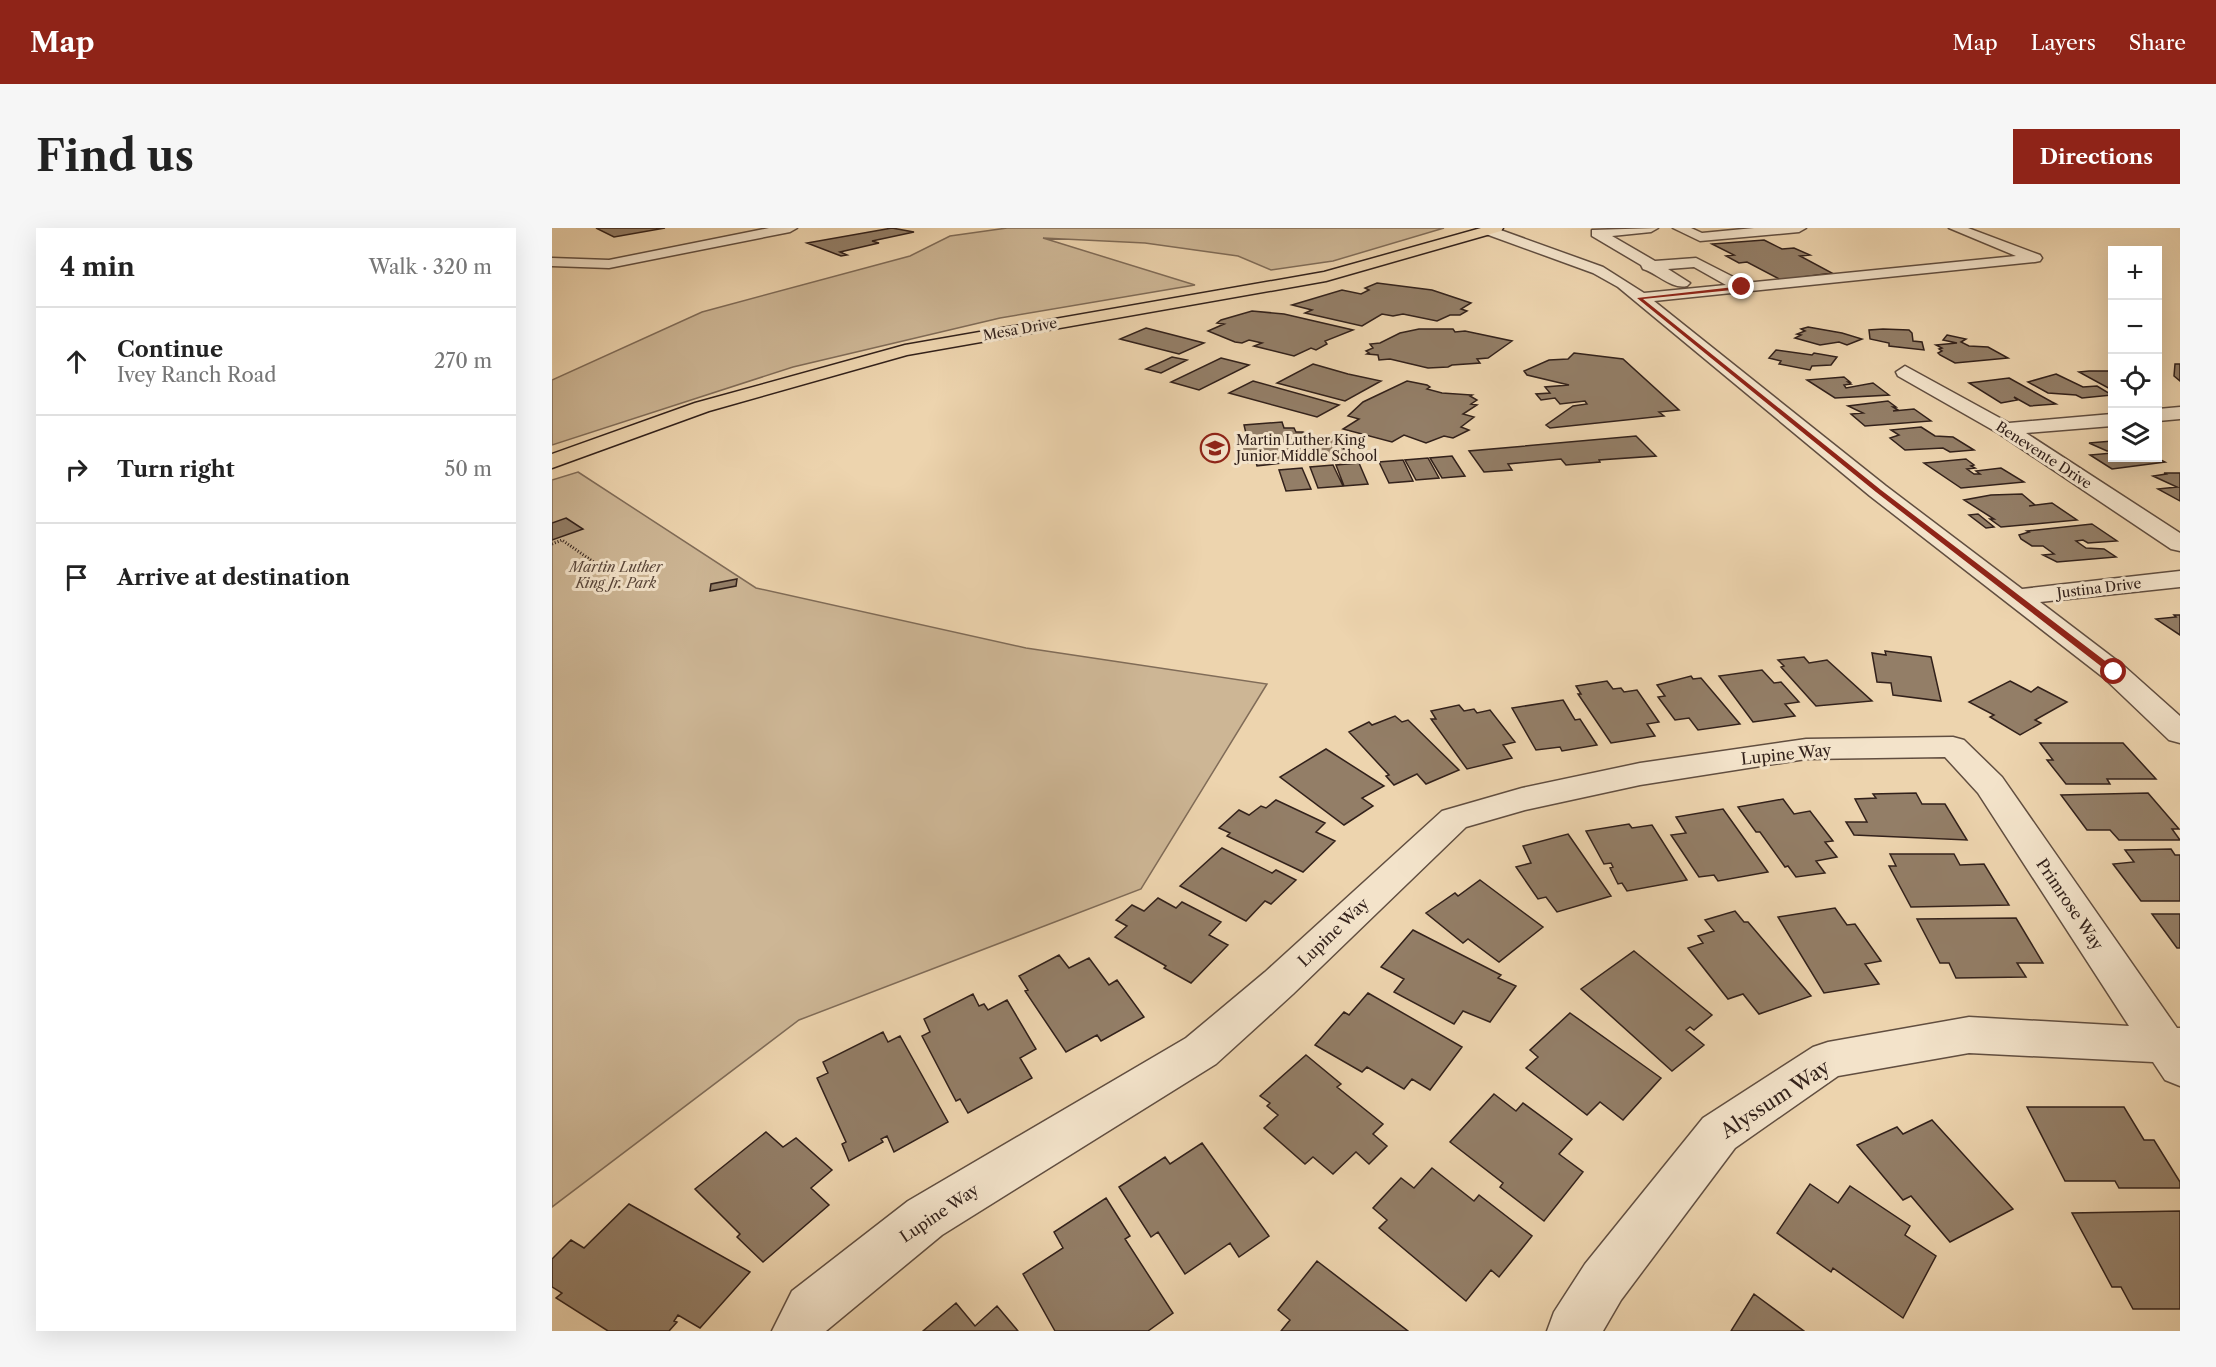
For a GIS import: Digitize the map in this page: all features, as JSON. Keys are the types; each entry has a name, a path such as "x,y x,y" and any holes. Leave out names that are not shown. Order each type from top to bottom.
{"main road":[{"name":"Mesa Drive","path":"552,461 702,407 905,350 1316,278 1492,229"}],"street":[{"path":"552,262 609,264 790,228"},
{"path":"1680,228 1700,237 1799,228"},
{"path":"1639,298 2035,258 1956,228"},
{"path":"1492,229 1598,270 1623,284 1878,491 2114,672 2180,733"},
{"path":"1649,232 1597,233 1682,283"},
{"path":"1676,251 1742,287"},
{"path":"1598,270 1696,262"},
{"name":"Benevente Drive","path":"1905,372 2006,429 2180,544"},
{"path":"2162,415 2180,413"},
{"path":"2006,429 2108,420"},
{"name":"Justina Drive","path":"2018,597 2180,579"},
{"name":"Primrose Way","path":"1953,747 1990,785 2175,1053"},
{"name":"Lupine Way","path":"798,1331 810,1309 925,1218 1201,1051 1279,983 1454,819 1522,799 1640,774 1806,749 1953,747"},
{"name":"Alyssum Way","path":"1573,1331 1603,1282 1719,1133 1828,1060 1969,1035 2175,1053"}],"path":[{"path":"552,543 562,540 618,579"}],"green space":[{"path":"1007,228 1444,228 1333,261 1271,270 1238,256 1145,243 1043,238 1195,285 1000,318 793,367 552,445 552,380 702,312 910,256 950,236"},
{"name":"Martin Luther King Jr. Park","path":"578,472 756,588 1026,648 1267,684 1141,889 799,1020 552,1207 552,480"}],"building":[{"path":"596,228 665,228 614,237"},
{"path":"892,228 914,232 872,241 879,243 840,252 847,255 841,256 807,243"},
{"path":"1764,240 1782,249 1794,248 1810,255 1800,256 1832,273 1781,280 1747,262 1739,263 1726,256 1734,255 1712,244"},
{"path":"1377,283 1432,290 1471,303 1461,309 1467,311 1460,315 1450,315 1437,321 1403,314 1393,316 1382,314 1362,326 1305,313 1312,310 1292,305 1342,290 1361,294 1369,290 1365,288"},
{"path":"1252,311 1284,314 1353,330 1325,341 1327,344 1316,350 1311,348 1294,356 1254,346 1262,343 1249,340 1242,343 1235,342 1208,331 1224,324 1217,323 1221,320"},
{"path":"1808,327 1862,339 1847,345 1839,342 1820,345 1795,338 1801,335 1797,334 1805,331 1801,329"},
{"path":"1146,328 1204,343 1179,354 1120,339"},
{"path":"1419,329 1453,329 1455,332 1465,331 1512,341 1488,358 1477,359 1480,363 1448,367 1428,368 1390,359 1379,360 1378,355 1367,354 1369,353 1366,351 1373,348 1370,344 1380,343 1400,333"},
{"path":"1869,330 1909,330 1913,341 1922,342 1924,350 1889,346 1889,343 1870,339"},
{"path":"1947,335 1966,339 1961,342 1969,346 1988,347 2008,358 1955,363 1938,353 1942,351 1939,349 1942,348 1936,345 1957,343 1943,340"},
{"path":"1776,350 1837,357 1831,365 1812,366 1810,370 1779,364 1781,361 1769,358"},
{"path":"1574,353 1623,359 1679,410 1659,412 1664,416 1550,428 1546,425 1573,406 1587,404 1585,401 1560,404 1555,398 1541,400 1536,394 1550,393 1545,387 1569,385 1527,375 1524,371 1549,360 1568,359"},
{"path":"1172,357 1187,360 1161,373 1146,369"},
{"path":"1221,358 1249,365 1199,390 1171,382"},
{"path":"1313,364 1381,381 1345,401 1277,383"},
{"path":"2175,364 2180,364 2180,381 2174,376"},
{"path":"2108,371 2108,388 2079,372"},
{"path":"2056,374 2083,387 2097,386 2108,393 2108,395 2082,398 2076,395 2048,393 2028,382"},
{"path":"1844,377 1851,384 1844,385 1846,388 1873,383 1889,395 1835,398 1807,380"},
{"path":"2009,378 2056,404 2030,406 2014,397 2017,400 2001,403 1969,383"},
{"path":"1253,381 1339,405 1317,417 1229,393"},
{"path":"1407,381 1427,385 1430,387 1427,389 1442,393 1472,395 1470,396 1477,400 1471,404 1477,405 1463,414 1474,417 1461,427 1469,430 1453,438 1444,436 1426,443 1404,435 1392,442 1343,429 1359,419 1348,416 1363,402"},
{"path":"1888,401 1898,410 1893,411 1914,409 1931,421 1865,426 1851,414 1863,413 1848,406"},
{"path":"1282,422 1284,428 1294,428 1296,432 1303,432 1311,436 1339,438 1347,455 1257,466 1256,462 1247,463 1242,447 1249,446 1244,425"},
{"path":"1921,427 1935,436 1953,437 1974,450 1950,452 1943,448 1905,450 1890,438 1899,435 1891,430"},
{"path":"1636,436 1656,456 1566,465 1561,459 1508,464 1512,470 1484,472 1469,451"},
{"path":"2108,441 2108,451 2107,451 2089,443"},
{"path":"2108,453 2108,462 2165,462 2112,469 2090,455"},
{"path":"1452,456 1465,476 1442,478 1430,458"},
{"path":"1428,458 1439,478 1416,480 1405,460"},
{"path":"1966,459 1974,465 1971,466 1975,468 1967,469 1974,474 1980,474 1976,471 2001,468 2024,482 1961,488 1924,463"},
{"path":"1403,460 1413,481 1389,483 1379,462"},
{"path":"1359,463 1368,484 1344,486 1336,465"},
{"path":"1333,465 1343,486 1318,488 1310,467"},
{"path":"1302,468 1311,489 1286,491 1279,470"},
{"path":"2164,473 2180,473 2180,501 2158,489 2177,487 2153,476 2166,474"},
{"path":"2022,494 2035,505 2029,506 2052,503 2077,520 2001,527 1990,519 1994,519 1964,500 1991,495"},
{"path":"1978,514 1994,527 1986,528 1969,515"},
{"path":"566,518 583,529 552,540 552,523"},
{"path":"2092,524 2117,541 2088,543 2083,540 2076,541 2086,548 2104,549 2116,557 2057,562 2043,555 2054,554 2043,546 2032,546 2019,535 2029,532 2027,531"},
{"path":"737,579 736,586 710,591 711,584"},
{"path":"2174,615 2180,615 2180,635 2156,619 2176,617"},
{"path":"1885,651 1931,657 1941,701 1893,695 1891,683 1877,682 1872,653 1886,655"},
{"path":"1804,657 1809,663 1827,660 1872,701 1816,706 1781,667 1784,666 1778,660"},
{"path":"1762,670 1774,683 1781,682 1799,702 1785,704 1795,716 1753,722 1719,676"},
{"path":"1691,676 1693,679 1701,678 1740,724 1698,730 1689,718 1675,720 1658,697 1665,696 1657,685"},
{"path":"1607,681 1613,689 1621,688 1624,692 1637,690 1659,722 1647,724 1655,736 1611,743 1578,694 1581,694 1576,686"},
{"path":"2010,681 2031,692 2038,687 2067,702 2035,720 2041,723 2020,735 1990,717 1994,715 1969,702"},
{"path":"1563,700 1575,720 1580,719 1597,745 1562,751 1560,747 1536,750 1512,708"},
{"path":"1459,705 1464,711 1474,709 1477,713 1490,710 1515,742 1503,745 1512,758 1467,769 1431,719 1436,719 1431,711"},
{"path":"1395,716 1402,722 1408,720 1459,770 1426,784 1417,774 1394,785 1386,776 1389,775 1349,732 1369,722 1372,725"},
{"path":"2040,743 2123,743 2156,779 2107,779 2110,784 2066,784 2047,760 2053,760"},
{"path":"1326,749 1384,786 1362,798 1373,806 1344,825 1280,777"},
{"path":"1916,793 1922,804 1945,804 1967,840 1854,835 1846,822 1867,822 1855,799 1876,798 1873,794"},
{"path":"2148,793 2179,829 2172,829 2180,840 2119,840 2110,830 2087,830 2061,795"},
{"path":"1783,799 1794,814 1810,811 1833,841 1825,842 1837,857 1816,861 1825,873 1796,877 1788,866 1785,867 1760,832 1756,832 1738,807"},
{"path":"1276,800 1325,823 1316,832 1335,841 1303,872 1227,836 1230,833 1219,828 1239,810 1249,815 1261,806 1266,808"},
{"path":"1723,809 1768,872 1718,881 1714,875 1699,877 1671,835 1686,833 1676,817"},
{"path":"1629,824 1632,828 1652,825 1687,880 1627,891 1622,883 1618,884 1610,868 1613,867 1611,863 1604,864 1586,831"},
{"path":"1568,834 1611,896 1557,912 1546,897 1538,899 1516,867 1531,863 1523,846"},
{"path":"1222,848 1272,873 1276,870 1296,880 1271,904 1265,901 1246,921 1180,886"},
{"path":"2171,849 2175,855 2180,855 2180,901 2141,901 2113,864 2134,862 2125,850"},
{"path":"1890,854 1954,854 1960,865 1984,864 2009,905 1911,907 1889,866 1896,866"},
{"path":"1480,880 1543,927 1499,962 1468,939 1463,943 1426,913 1455,893 1458,896"},
{"path":"1158,898 1176,908 1182,902 1221,922 1209,935 1228,945 1191,983 1115,937 1127,926 1116,920 1132,905 1144,911"},
{"path":"1835,908 1847,925 1855,924 1881,961 1865,964 1879,984 1824,993 1778,917"},
{"path":"1735,911 1744,922 1748,922 1811,996 1759,1014 1743,994 1728,999 1688,948 1703,943 1698,936 1714,931 1705,920"},
{"path":"2152,914 2180,914 2180,948 2177,948"},
{"path":"2016,918 2043,963 2017,963 2026,977 1956,978 1949,963 1940,963 1917,919"},
{"path":"1413,930 1501,975 1498,978 1516,986 1490,1022 1463,1011 1454,1024 1394,992 1404,979 1381,967"},
{"path":"1634,951 1712,1015 1694,1030 1690,1027 1686,1030 1704,1045 1672,1071 1581,989"},
{"path":"1059,955 1069,968 1089,958 1109,985 1117,980 1144,1017 1101,1041 1097,1035 1066,1052 1025,991 1028,990 1019,976"},
{"path":"1368,993 1462,1047 1430,1090 1412,1079 1404,1089 1367,1067 1362,1072 1315,1045 1344,1012 1349,1015"},
{"path":"973,994 979,1006 984,1004 988,1010 1007,1000 1036,1049 1020,1058 1032,1078 968,1113 960,1099 956,1101 922,1036 930,1032 924,1019"},
{"path":"1570,1013 1661,1078 1623,1120 1600,1102 1587,1115 1526,1068 1538,1057 1530,1050"},
{"path":"883,1032 888,1042 900,1036 948,1122 894,1152 887,1136 881,1139 883,1142 849,1161 842,1144 846,1142 817,1078 828,1073 823,1062"},
{"path":"1306,1055 1341,1084 1337,1087 1383,1124 1373,1134 1387,1146 1369,1164 1356,1152 1333,1174 1313,1157 1305,1164 1264,1128 1278,1115 1267,1106 1270,1103 1260,1096"},
{"path":"1494,1094 1516,1111 1523,1103 1572,1139 1559,1154 1583,1172 1544,1221 1500,1187 1503,1183 1450,1142"},
{"path":"2027,1107 2124,1107 2144,1140 2154,1140 2180,1182 2180,1188 2119,1188 2115,1181 2065,1181"},
{"path":"1932,1120 2013,1209 1950,1242 1911,1196 1903,1200 1857,1145 1897,1127 1903,1134"},
{"path":"766,1132 783,1147 796,1138 832,1170 811,1188 829,1205 763,1262 737,1237 740,1234 695,1189"},
{"path":"1202,1143 1269,1236 1239,1257 1230,1243 1185,1274 1158,1232 1151,1237 1119,1187 1165,1157 1170,1164"},
{"path":"1432,1168 1474,1201 1479,1195 1532,1236 1499,1277 1491,1270 1466,1301 1379,1228 1387,1220 1373,1208 1401,1178 1414,1188"},
{"path":"1810,1184 1838,1203 1850,1186 1910,1226 1905,1235 1936,1256 1903,1318 1833,1268 1831,1272 1777,1233"},
{"path":"1106,1198 1130,1236 1125,1239 1173,1313 1148,1331 1055,1331 1023,1274 1063,1248 1054,1232"},
{"path":"629,1204 750,1272 700,1328 678,1315 674,1321 677,1322 669,1331 608,1331 556,1298 562,1293 552,1287 552,1259 571,1240 584,1248"},
{"path":"2180,1211 2180,1309 2133,1309 2121,1287 2112,1287 2072,1213"},
{"path":"1317,1261 1408,1331 1281,1331 1290,1320 1278,1310"},
{"path":"1754,1294 1804,1331 1731,1331"},
{"path":"956,1303 975,1326 997,1306 1018,1331 923,1331"}],"place":[{"name":"Martin Luther King Junior Middle School","path":"1215,448"}],"route":[{"path":"1742,287 1639,298 1878,491 2114,672"}]}
